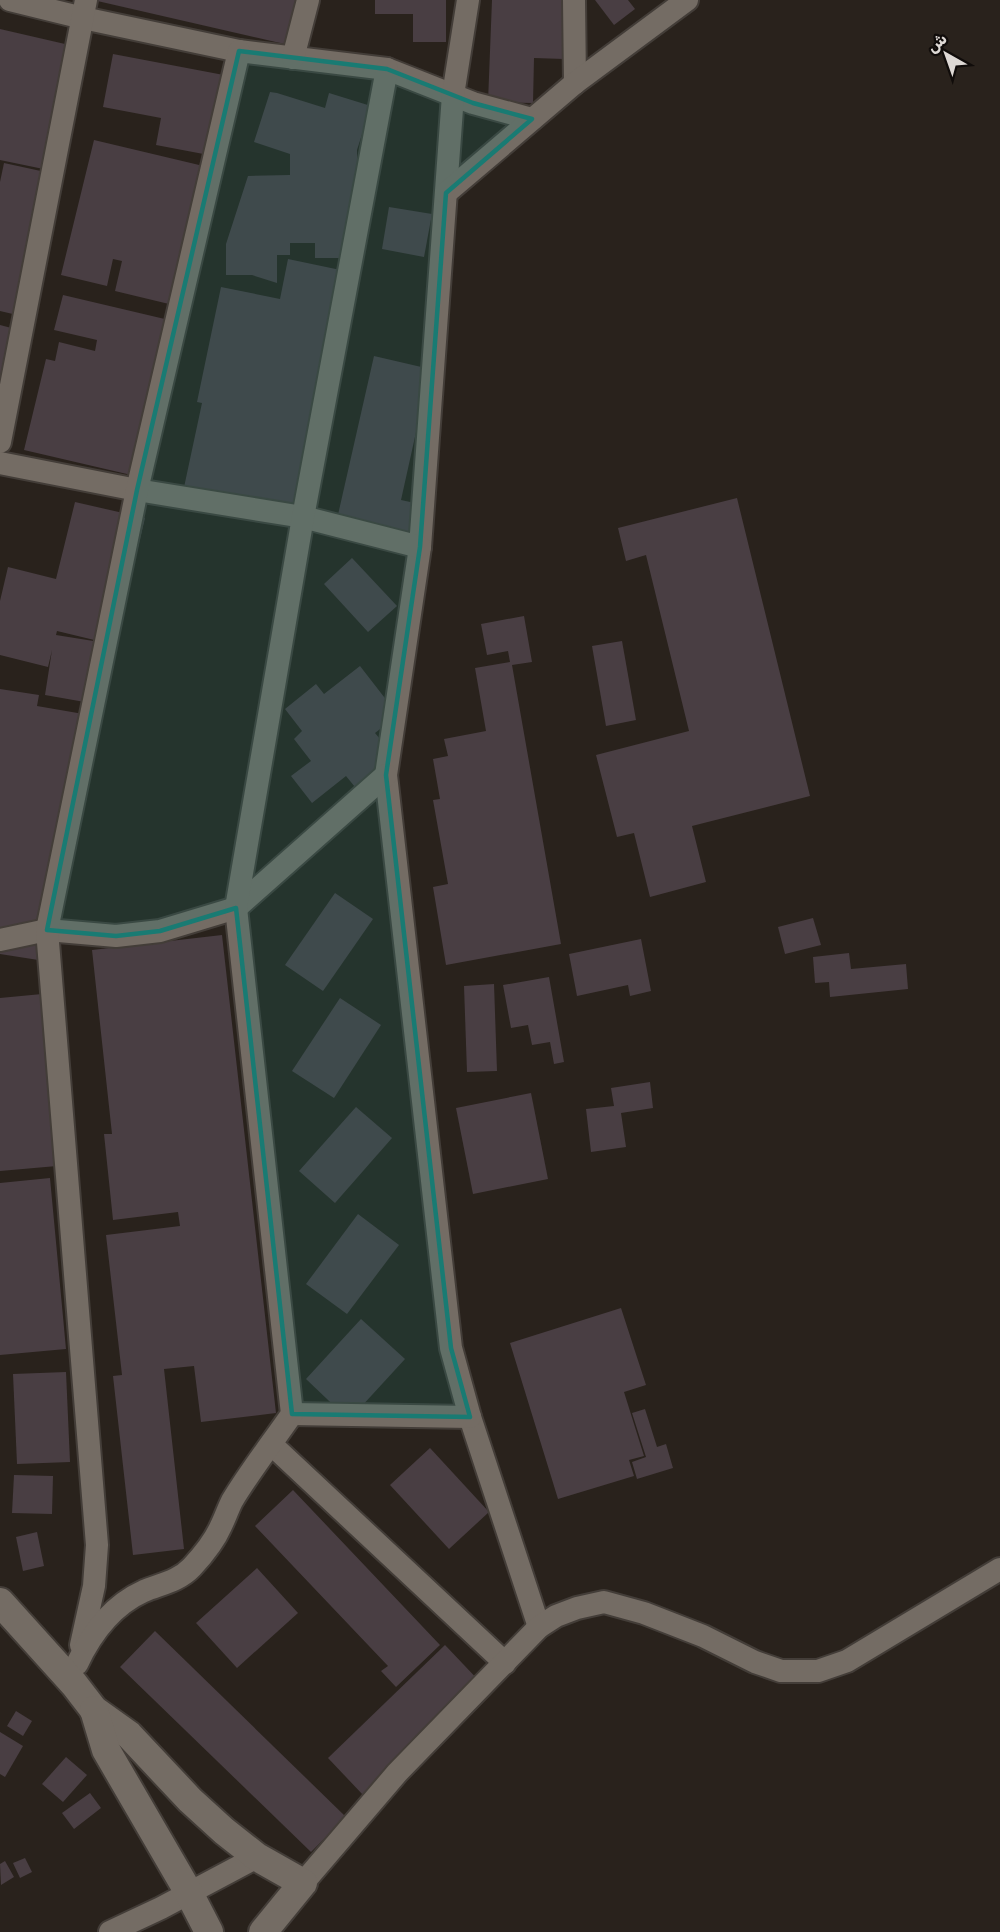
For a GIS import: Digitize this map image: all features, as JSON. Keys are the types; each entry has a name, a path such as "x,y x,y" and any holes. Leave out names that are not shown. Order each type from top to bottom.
{"street":[{"path":"10,0 84,9 239,51 387,69 473,103 532,119"},
{"path":"292,58 308,0"},
{"path":"468,0 453,95 420,547 386,775 451,1348 470,1417 539,1628"},
{"path":"574,0 574,83"},
{"path":"446,193 574,83 687,0"},
{"path":"0,442 84,9"},
{"path":"76,1674 94,1586 97,1545 47,930 137,490 239,51"},
{"path":"76,1674 86,1645 98,1628 114,1612 137,1595 179,1578 210,1547 231,1503 292,1414 236,908 303,517 387,69"},
{"path":"0,463 137,490 303,517 420,547"},
{"path":"0,940 47,930 116,936 160,931 236,908 386,775"},
{"path":"292,1414 470,1417"},
{"path":"271,1443 505,1663"},
{"path":"263,1932 397,1773 539,1628 556,1616 604,1602 644,1613 703,1636 755,1662 782,1671 818,1671 847,1661 1000,1569"},
{"path":"0,1602 76,1674 94,1710 106,1750 189,1893 209,1932"},
{"path":"94,1710 129,1736 189,1800 224,1831 257,1857 303,1884"},
{"path":"110,1932 257,1857"}],"highlighted area":[{"path":"239,51 387,69 473,103 532,119 446,193 420,547 386,775 451,1348 470,1417 292,1414 236,908 160,931 116,936 47,930 137,490"}],"building":[{"path":"93,0 313,0 302,48"},
{"path":"375,0 446,0 446,42 413,42 413,14 375,14"},
{"path":"492,0 581,0 564,59 534,58 533,103 488,102"},
{"path":"595,0 628,0 635,9 614,25"},
{"path":"0,29 78,47 53,171 0,160"},
{"path":"113,54 229,76 214,156 156,145 161,118 103,107"},
{"path":"270,92 325,108 329,93 371,106 357,150 358,208 341,258 315,258 315,243 290,243 290,255 277,255 277,283 252,275 226,275 226,244 248,176 290,175 290,154 254,142"},
{"path":"94,140 216,169 169,304 115,291 122,261 113,259 107,286 61,275"},
{"path":"4,163 50,173 17,315 0,311 0,182"},
{"path":"389,207 432,214 424,257 382,249"},
{"path":"288,259 350,272 298,516 183,492 202,403 197,402 221,287 280,299"},
{"path":"63,295 169,320 144,478 24,450 46,359 55,361 59,342 95,351 97,340 54,330"},
{"path":"0,325 19,330 0,398"},
{"path":"374,356 430,369 401,500 424,505 415,546 335,528"},
{"path":"737,498 810,796 692,826 706,882 650,897 634,833 617,837 596,755 689,731 646,555 626,561 618,528"},
{"path":"75,502 145,518 115,645 57,631 56,635 106,643 96,704 45,695 52,650 48,667 0,655 0,601 8,567 56,579"},
{"path":"352,558 397,606 368,632 324,584"},
{"path":"524,616 532,662 512,665 561,944 446,965 433,887 448,884 433,800 440,799 433,759 448,756 444,739 486,731 475,668 510,662 508,651 487,655 481,624"},
{"path":"622,641 636,720 606,726 592,646"},
{"path":"360,666 398,715 375,733 395,757 355,787 346,776 312,803 291,776 311,761 294,739 302,731 285,709 316,684 324,694"},
{"path":"0,689 39,695 37,706 95,716 51,962 0,954"},
{"path":"335,893 373,919 323,991 285,965"},
{"path":"813,918 821,945 785,954 778,927"},
{"path":"222,935 276,1413 201,1422 194,1366 164,1369 184,1549 133,1555 113,1376 122,1375 106,1235 180,1226 178,1212 113,1220 104,1134 112,1134 92,950"},
{"path":"641,939 651,991 630,996 628,985 577,996 569,954"},
{"path":"849,953 851,969 906,964 908,989 830,997 829,982 815,983 813,957"},
{"path":"549,977 564,1062 554,1064 550,1042 532,1045 528,1025 511,1028 503,985"},
{"path":"494,984 497,1071 467,1072 464,986"},
{"path":"42,994 57,1166 0,1171 0,998"},
{"path":"340,998 381,1025 334,1098 292,1071"},
{"path":"650,1082 653,1108 621,1113 626,1147 591,1152 586,1109 614,1106 611,1088"},
{"path":"531,1093 548,1179 473,1194 456,1108"},
{"path":"356,1107 392,1138 335,1203 299,1171"},
{"path":"50,1178 66,1349 0,1355 0,1183"},
{"path":"358,1214 399,1245 347,1314 306,1284"},
{"path":"621,1308 646,1385 624,1392 644,1456 629,1460 634,1476 558,1499 510,1343"},
{"path":"361,1319 405,1359 349,1420 306,1379"},
{"path":"66,1372 70,1462 17,1464 13,1374"},
{"path":"645,1409 657,1447 666,1444 673,1468 637,1479 632,1462 646,1457 632,1413"},
{"path":"430,1448 489,1512 449,1549 390,1485"},
{"path":"14,1475 53,1476 52,1514 12,1513"},
{"path":"293,1490 440,1645 396,1687 381,1671 388,1666 255,1526"},
{"path":"37,1532 44,1566 23,1571 16,1537"},
{"path":"257,1568 298,1613 237,1668 196,1623"},
{"path":"155,1631 346,1817 311,1852 120,1667"},
{"path":"445,1645 482,1684 364,1796 328,1758"},
{"path":"16,1711 32,1721 23,1736 7,1726"},
{"path":"0,1732 23,1746 5,1777 0,1774"},
{"path":"66,1757 87,1775 63,1802 42,1784"},
{"path":"90,1793 101,1808 74,1829 62,1813"},
{"path":"25,1858 32,1872 20,1878 13,1863"},
{"path":"5,1861 14,1877 1,1885 0,1864"}]}
